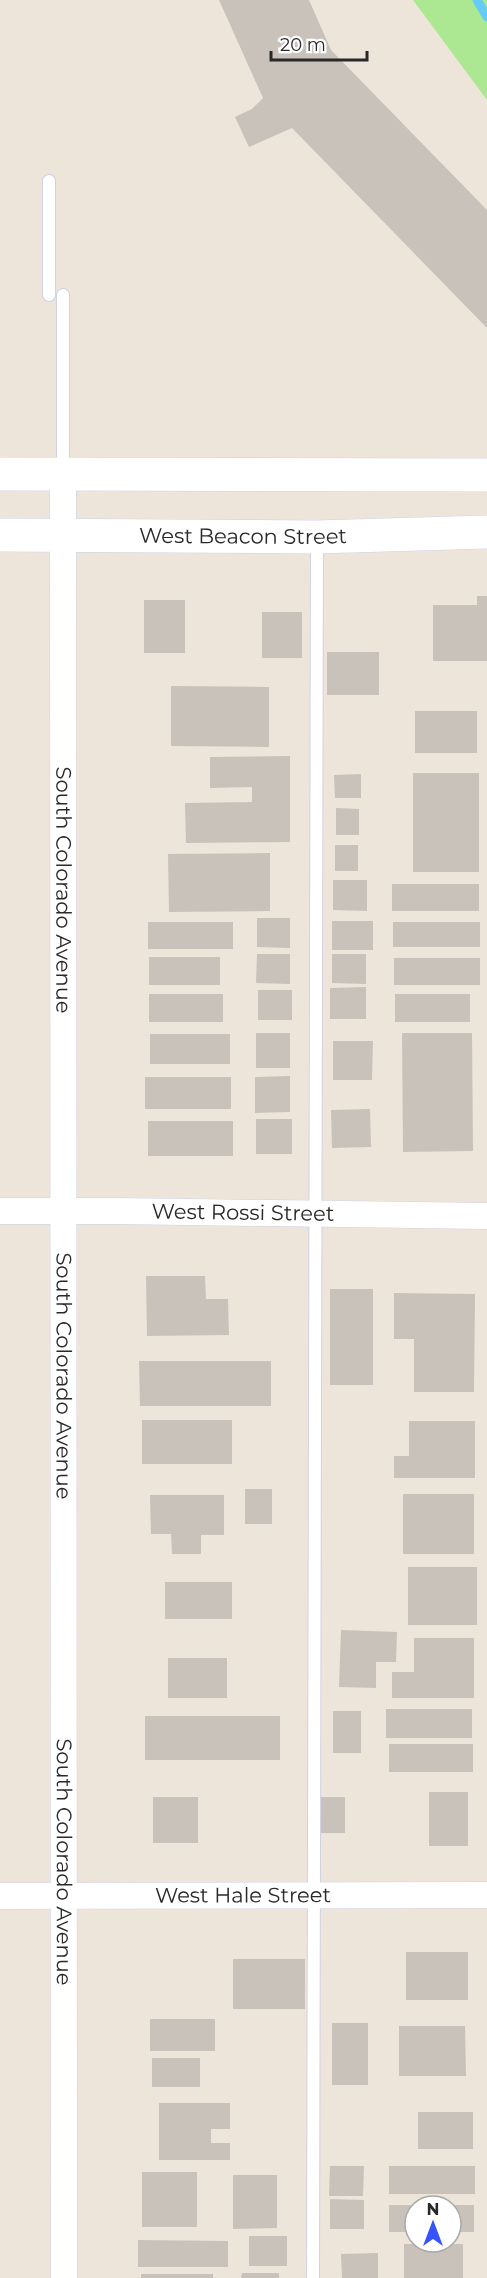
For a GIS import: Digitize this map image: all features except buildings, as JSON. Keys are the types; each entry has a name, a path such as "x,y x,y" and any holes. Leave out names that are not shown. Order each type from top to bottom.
{"street":[{"name":"South Colorado Avenue","path":"63,473 64,2278"},
{"path":"0,474 487,475"},
{"name":"West Beacon Street","path":"0,535 317,537 487,532"},
{"name":"West Rossi Street","path":"0,1211 487,1216"},
{"name":"West Hale Street","path":"0,1896 487,1895"}],"lane":[{"path":"48,181 49,295"},
{"path":"63,295 63,473"},
{"path":"313,2278 317,537"}],"green space":[{"path":"413,0 487,0 487,100"}],"waterway":[{"path":"477,0 487,17"}]}
